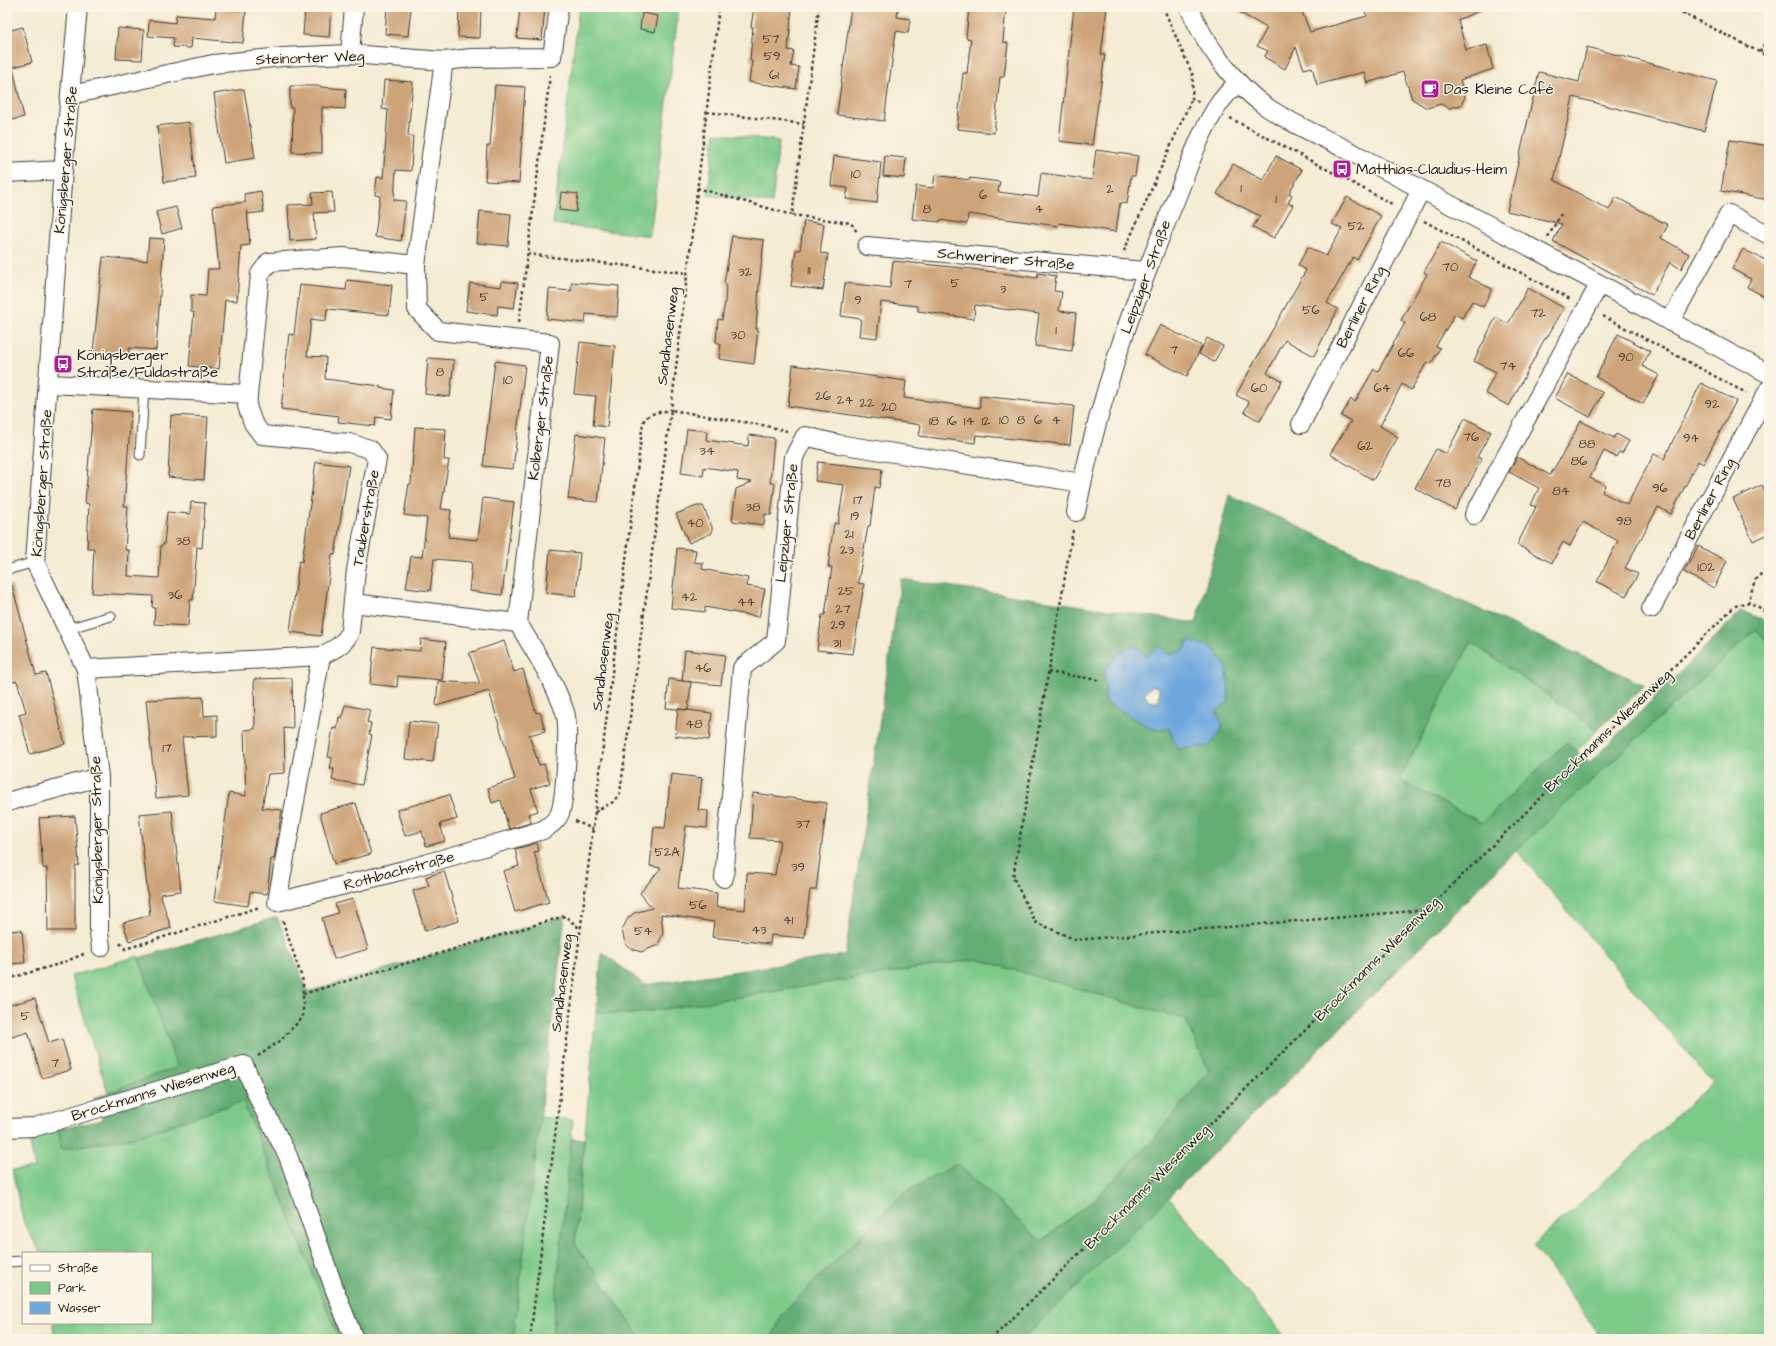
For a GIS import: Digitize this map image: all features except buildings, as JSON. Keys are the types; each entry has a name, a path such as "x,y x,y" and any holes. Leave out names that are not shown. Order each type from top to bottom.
{"street":[{"name":"Königsberger Straße","path":"78,7 64,170 35,562 86,669 99,777 98,933 101,947"},
{"path":"350,54 354,7"},
{"path":"552,57 559,7"},
{"path":"1189,7 1207,42 1238,82 1265,105 1293,122 1769,374"},
{"name":"Steinorter Weg","path":"71,95 213,64 282,57 350,54 444,61 472,58 552,57"},
{"name":"Kolberger Straße","path":"444,61 416,265 417,309 438,331 550,343 518,623"},
{"name":"Leipziger Straße","path":"1076,512 1095,428 1146,271 1198,145 1215,110 1224,97 1238,82"},
{"path":"7,173 64,170"},
{"name":"Berliner Ring","path":"1301,424 1421,190"},
{"path":"1670,322 1729,214 1769,235"},
{"name":"Schweriner Straße","path":"867,246 1146,271"},
{"name":"Tauberstraße","path":"86,669 321,656 336,648 348,638 356,570 377,459 370,449 349,443 262,435 254,423 247,406 260,274 269,262 343,257 416,265"},
{"path":"1474,515 1599,285"},
{"path":"49,384 248,394"},
{"name":"Berliner Ring","path":"1651,609 1766,395"},
{"path":"805,436 838,444 1082,483"},
{"name":"Leipziger Straße","path":"724,878 742,668 776,641 794,457 805,436"},
{"path":"353,602 518,623"},
{"name":"Rothbachstraße","path":"277,902 404,870 543,830 552,824 560,813 567,766 566,714 548,672 518,623"},
{"path":"277,902 321,656"},
{"path":"7,802 99,777"},
{"name":"Brockmanns Wiesenweg","path":"7,1128 35,1127 244,1065 255,1092 288,1156 334,1288 354,1339"}],"lane":[{"path":"140,455 144,388"},
{"path":"7,570 35,562"},
{"path":"67,629 111,616"},
{"path":"7,1262 22,1261"}],"path":[{"name":"Sandhasenweg","path":"530,1339 579,928 595,812 643,422 645,417 650,414 670,410 719,7"},
{"path":"792,215 819,7"},
{"path":"1116,268 1192,98 1193,76 1163,7"},
{"path":"1671,7 1769,57"},
{"path":"1684,14 1688,7"},
{"path":"1760,52 1769,35"},
{"path":"517,339 552,57"},
{"path":"1192,98 1587,308 1766,395"},
{"path":"707,112 804,124"},
{"path":"697,188 792,215 851,223 867,246"},
{"path":"1546,240 1561,214"},
{"path":"527,254 687,274"},
{"path":"595,812 613,802 620,793 670,410 767,426 805,436"},
{"path":"1076,512 1013,877 1035,922 1076,940 1426,910"},
{"path":"1769,566 1755,580 1748,602 1754,604 1769,616"},
{"name":"Brockmanns Wiesenweg","path":"991,1339 1043,1290 1734,607 1741,603 1748,602"},
{"path":"1048,672 1099,680"},
{"path":"7,979 59,964 118,941 125,949 277,902 303,981 303,1017 280,1041 244,1065"},
{"path":"303,994 565,916 579,928"}],"green space":[{"path":"579,7 679,7 650,236 553,224"},
{"path":"715,133 779,141 772,203 708,195"},
{"path":"1229,495 1645,685 1598,730 1471,642 1399,780 1482,823 1566,743 1590,762 1741,611 1762,619 1769,627 1769,645 1756,629 1516,850 1297,1072 1023,1339 772,1339 782,1314 904,1193 957,1164 1041,1241 1095,1199 1153,1140 1209,1071 1186,1020 977,959 632,1014 596,1012 602,952 645,985 845,955 901,579 1196,623","holes":["1188,641 1216,711 1152,729 1106,702 1104,670 1121,651 1134,645 1147,656 1184,651"]},
{"path":"1756,629 1769,645 1769,1339 1603,1339 1533,1246 1713,1083 1516,850"},
{"path":"1471,642 1598,730 1577,751 1566,743 1482,823 1399,780"},
{"path":"565,916 513,1339 339,1339 243,1101 135,1137 60,1149 59,1129 103,1120 94,1098 177,1067 139,958 277,917 308,992"},
{"path":"138,956 178,1067 108,1093 71,976"},
{"path":"977,959 1186,1020 1209,1071 1153,1140 1095,1199 1041,1241 957,1164 904,1193 782,1314 772,1339 642,1339 575,1244 596,1012 632,1014"},
{"path":"243,1101 339,1339 54,1339 53,1324 152,1324 152,1252 40,1252 24,1224 12,1170 35,1168 28,1134 59,1129 61,1149 135,1137"},
{"path":"540,1117 573,1120 552,1339 513,1339"},
{"path":"571,1139 584,1139 575,1244 642,1339 552,1339"},
{"path":"1168,1197 1287,1339 1023,1339"}],"water":[{"path":"1188,641 1212,647 1227,667 1229,702 1216,711 1223,726 1210,746 1178,749 1169,728 1152,729 1106,702 1104,670 1121,651 1134,645 1147,656 1160,645 1167,654 1184,651","holes":["1152,686 1159,687 1159,702 1149,701 1144,694"]}],"place":[{"name":"Das Kleine Café","path":"1430,89"},
{"name":"Matthias-Claudius-Heim","path":"1342,169"},
{"name":"Königsberger Straße/Fuldastraße","path":"63,364"}]}
